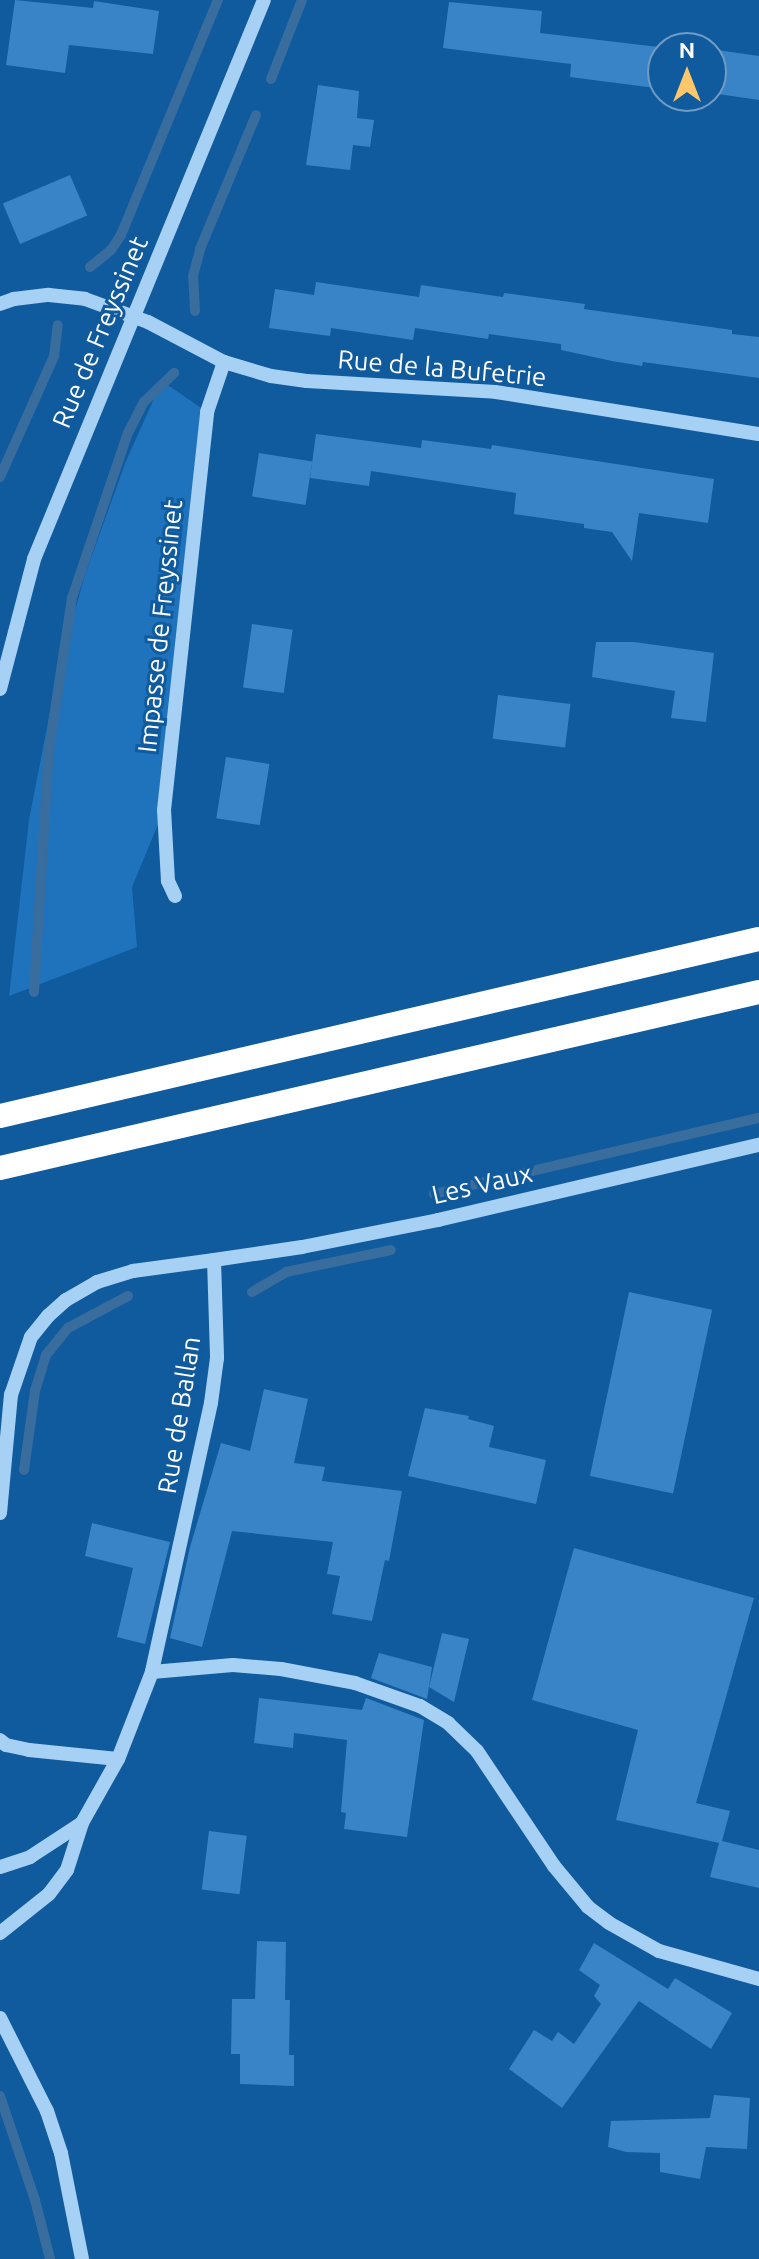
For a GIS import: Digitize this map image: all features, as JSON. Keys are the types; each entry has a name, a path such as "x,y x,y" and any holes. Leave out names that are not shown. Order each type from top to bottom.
{"highway":[{"path":"0,1116 759,939"},
{"path":"0,1168 759,992"}],"street":[{"name":"Rue de Freyssinet","path":"0,689 34,559 264,0"},
{"name":"Rue de la Bufetrie","path":"0,304 49,295 85,299 132,316 224,362 307,381 496,392 759,434"},
{"name":"Impasse de Freyssinet","path":"175,896 168,881 164,810 207,412 224,362"},
{"name":"Les Vaux","path":"214,1260 302,1247 438,1220 759,1145"},
{"path":"0,1513 11,1395 31,1337 48,1316 66,1300 97,1282 133,1271 214,1260"},
{"name":"Rue de Ballan","path":"0,1933 49,1894 67,1870 82,1823 118,1759 152,1672 211,1403 217,1358 214,1260"},
{"path":"152,1672 212,1665 281,1669 355,1683 420,1706 448,1723 477,1751 554,1866 598,1915 659,1951 759,1979"},
{"path":"0,1740 6,1745 29,1750 118,1759"},
{"path":"0,1867 30,1857 82,1823"},
{"path":"0,2018 51,2125 75,2217 82,2259"}],"shaded area":[{"path":"162,381 207,412 164,810 132,887 137,947 9,996 29,820 58,671 85,575 126,461"}],"building":[{"path":"15,0 93,8 94,1 159,11 153,54 69,45 65,73 6,65"},
{"path":"449,2 542,11 540,33 647,46 647,87 570,77 571,64 443,48"},
{"path":"727,51 759,56 759,100 727,95"},
{"path":"318,85 359,91 357,118 374,120 370,147 353,145 350,170 306,165"},
{"path":"70,175 87,216 20,244 3,204"},
{"path":"316,282 419,297 421,285 503,297 504,293 585,304 584,309 732,330 732,334 759,337 759,378 643,362 642,366 561,350 561,344 489,334 488,339 415,328 413,340 331,328 330,336 269,328 275,289 314,295"},
{"path":"316,434 421,448 422,440 491,449 492,445 714,479 708,523 639,513 632,561 612,532 584,528 584,524 514,514 516,493 371,471 369,486 310,478"},
{"path":"259,453 312,461 305,505 252,496"},
{"path":"252,624 293,630 284,693 243,687"},
{"path":"596,642 634,642 714,653 706,722 671,718 675,691 592,677"},
{"path":"498,695 570,704 565,748 493,739"},
{"path":"226,757 269,764 260,825 216,818"},
{"path":"629,1292 712,1310 673,1494 590,1476"},
{"path":"264,1389 308,1399 294,1463 325,1467 322,1481 402,1491 389,1561 385,1560 372,1621 332,1614 340,1576 327,1574 333,1542 232,1531 202,1647 170,1638 190,1547 221,1443 250,1451"},
{"path":"425,1408 469,1416 468,1419 494,1426 489,1447 546,1460 536,1504 408,1476"},
{"path":"92,1523 170,1542 145,1644 117,1637 133,1568 85,1556"},
{"path":"574,1548 754,1598 696,1803 730,1811 722,1841 759,1850 759,1888 710,1877 719,1843 616,1820 638,1730 532,1700"},
{"path":"442,1633 469,1639 454,1702 429,1687"},
{"path":"379,1653 432,1667 427,1699 371,1678"},
{"path":"259,1698 362,1710 366,1698 424,1720 407,1837 344,1829 346,1813 341,1812 347,1740 294,1733 293,1748 254,1743"},
{"path":"209,1831 247,1836 240,1894 202,1890"},
{"path":"257,1941 286,1942 285,2000 290,2000 289,2055 294,2055 294,2086 240,2084 240,2054 231,2054 232,1999 255,1999"},
{"path":"594,1943 668,1989 675,1978 732,2013 711,2049 639,2001 562,2108 509,2069 534,2030 552,2041 558,2032 574,2044 601,2004 594,1996 600,1985 579,1970"},
{"path":"714,2095 750,2098 747,2149 706,2147 700,2179 660,2172 660,2153 626,2152 608,2147 611,2121 710,2118"}],"waterway":[{"path":"90,267 111,250 121,235 218,0"},
{"path":"271,79 302,0"},
{"path":"195,311 193,276 200,249 256,115"},
{"path":"0,477 54,356 58,325"},
{"path":"34,992 49,750 72,598 128,433 144,402 174,373"},
{"path":"434,1194 759,1118"},
{"path":"252,1292 286,1272 391,1250"},
{"path":"24,1470 35,1391 46,1355 68,1328 128,1296"},
{"path":"0,2096 35,2200 50,2259"}]}
